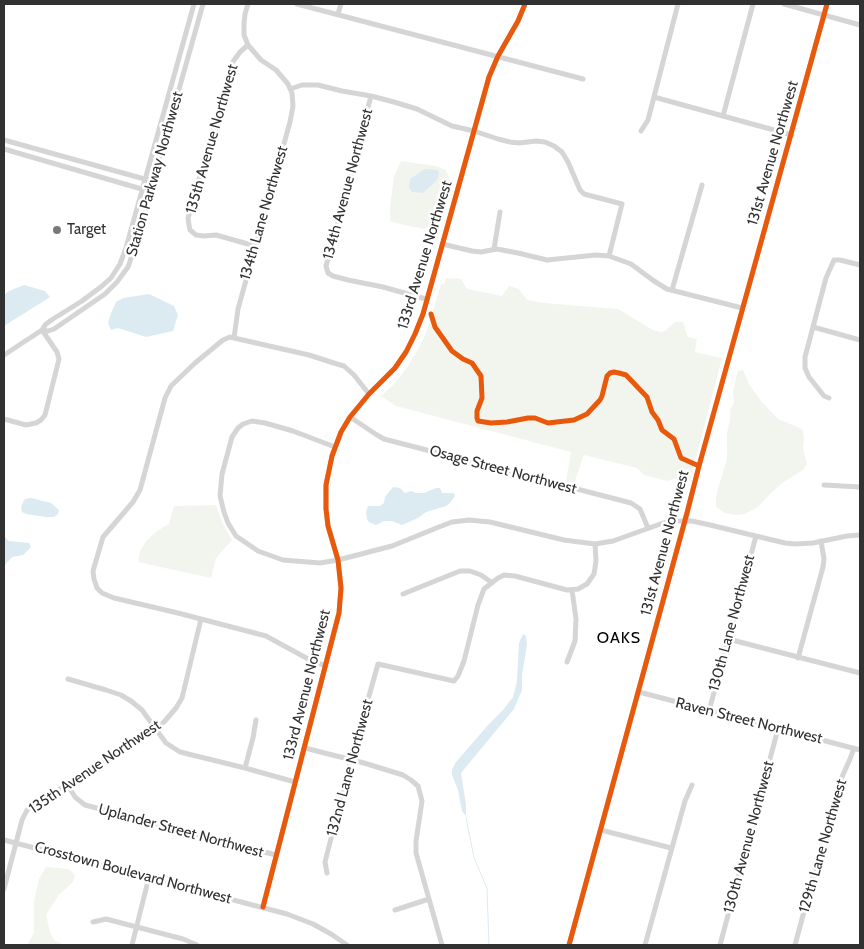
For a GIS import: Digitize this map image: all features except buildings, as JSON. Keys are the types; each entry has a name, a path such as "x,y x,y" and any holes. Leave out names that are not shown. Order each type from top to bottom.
{"street":[{"name":"Station Parkway Northwest","path":"4,355 102,286 120,264 130,236 194,4"},
{"name":"Station Parkway Northwest","path":"42,330 54,329 105,294 128,267 138,238 204,4"},
{"path":"248,4 244,24 244,35 248,45 261,60 276,70 290,89 302,85 318,85 342,92 371,96 417,109 452,126 510,142 518,143 536,140 554,146 562,152 580,190 584,194 622,204 609,256"},
{"path":"297,4 583,79"},
{"path":"338,14 340,4"},
{"name":"133rd Avenue Northwest","path":"263,907 340,613 341,588 338,560 328,526 325,502 328,469 335,446 350,417 369,394 395,368 406,353 418,328 489,78 498,56 518,21 525,4"},
{"path":"641,131 648,120 678,4"},
{"path":"723,116 753,4"},
{"path":"784,4 860,25"},
{"name":"131st Avenue Northwest","path":"569,945 742,308 792,135 827,4"},
{"name":"135th Avenue Northwest","path":"248,45 232,62 188,218 190,230 196,235 216,236 255,246"},
{"name":"134th Lane Northwest","path":"234,338 238,309 290,122 293,106 290,89"},
{"name":"134th Avenue Northwest","path":"371,96 364,130 326,266 328,273 333,276 426,298"},
{"path":"654,97 792,135"},
{"path":"4,140 153,181"},
{"path":"4,149 150,191"},
{"path":"672,290 702,185"},
{"path":"494,249 500,212"},
{"path":"130,236 138,238"},
{"path":"442,244 481,252 494,249 547,260 596,255 609,256 631,264 654,281 672,290 742,308"},
{"path":"828,398 824,396 809,377 805,357 830,268 834,260 860,265"},
{"path":"814,327 860,340"},
{"path":"4,419 26,425 36,423 45,415 59,359 57,352 42,330"},
{"path":"326,666 310,660 266,636 114,598 102,593 97,588 93,571 103,537 133,502 140,490 165,398 172,386 195,363 223,340 230,337 309,355 344,366 369,394"},
{"name":"Osage Street Northwest","path":"350,417 384,439 631,503 640,510 648,528"},
{"path":"335,446 265,423 252,421 238,428 232,437 222,474 220,496 228,523 236,536 258,551 283,560 320,563 392,546 452,522 469,520 490,522 576,542 595,544 613,541 666,522 684,520 710,524 795,544 860,535"},
{"path":"824,485 860,487"},
{"name":"130th Lane Northwest","path":"709,711 756,536"},
{"path":"798,658 823,567 824,559 820,541"},
{"path":"403,594 460,571 470,572 491,582 504,576 515,576 567,590 578,589 590,581 594,574 596,561 595,544"},
{"name":"132nd Lane Northwest","path":"327,873 325,862 378,664 454,681 464,661 480,597 484,589 491,582"},
{"path":"567,662 575,641 576,619 572,590"},
{"name":"135th Avenue Northwest","path":"4,889 15,843 27,810 164,722 176,708 182,698 201,619"},
{"path":"728,639 860,673"},
{"path":"68,680 106,690 131,701 142,710 166,743 180,752 295,782"},
{"name":"Raven Street Northwest","path":"638,692 860,750"},
{"path":"245,768 254,738 256,720"},
{"name":"130th Avenue Northwest","path":"720,945 778,729"},
{"path":"304,748 404,775 418,786 422,801 416,853 442,945"},
{"name":"129th Lane Northwest","path":"795,945 836,796 854,748"},
{"name":"Uplander Street Northwest","path":"67,784 75,797 85,806 276,855"},
{"path":"645,945 671,848 685,801 692,785"},
{"path":"601,830 671,848"},
{"name":"Crosstown Boulevard Northwest","path":"4,840 287,914 312,924 347,945"},
{"path":"132,945 150,877"},
{"path":"394,910 429,899"},
{"path":"94,922 106,919 183,939 197,945"}],"shaded area":[{"path":"401,161 435,166 446,170 449,178 440,220 424,229 390,221 394,176"},
{"path":"425,169 438,170 437,180 423,193 412,192 409,188 410,179"},
{"path":"446,278 461,279 467,289 502,296 509,286 519,289 527,300 618,309 653,330 661,332 665,331 675,322 683,322 688,337 697,339 695,352 722,358 690,481 676,478 667,481 644,475 637,468 584,455 574,484 566,482 571,452 396,406 381,396 395,383 420,346 428,328 441,284 444,284"},
{"path":"24,285 45,291 50,297 4,326 4,295"},
{"path":"149,294 174,306 178,315 173,331 146,337 118,328 111,330 108,323 116,302 123,298"},
{"path":"743,370 749,384 761,401 778,419 802,429 804,437 803,448 807,465 803,470 782,483 759,506 745,514 735,515 725,513 716,507 716,497 727,459 727,433 730,410 734,402 733,392 736,377 738,371"},
{"path":"393,487 400,488 405,493 411,491 424,493 440,488 442,493 454,493 455,496 446,506 426,512 402,525 392,521 384,521 376,525 369,522 366,512 368,506 380,506 384,503 385,497"},
{"path":"31,498 51,503 59,510 58,514 54,517 46,517 22,512 23,502 25,499"},
{"path":"216,505 222,522 232,540 216,558 211,578 138,562 140,551 146,541 157,531 169,524 174,506"},
{"path":"4,536 9,541 29,543 31,547 23,555 12,557 4,566"},
{"path":"523,634 526,636 527,645 522,675 522,690 514,709 461,773 466,816 462,811 452,770 456,762 513,697 517,681 519,643"},
{"path":"46,867 69,869 75,875 73,882 58,896 46,915 54,940 64,945 27,945 34,933 34,901 39,879"}],"waterway":[{"path":"466,817 474,858 487,888 489,945"}],"cycle path":[{"path":"263,907 339,613 341,588 338,560 328,526 326,509 326,485 332,456 341,432 350,417 369,394 395,368 415,334 423,314 489,77 525,4"},
{"path":"569,945 827,4"},
{"path":"431,314 435,327 452,351 472,363 481,376 482,398 477,411 478,421 491,423 535,418 548,423 574,420 587,414 600,400 607,376 610,373 619,373 626,375 647,397 652,412 662,430 674,439 681,458 699,466"}],"place":[{"name":"Target","path":"57,230"}],"district":[{"name":"OAKS","path":"619,638"}]}
